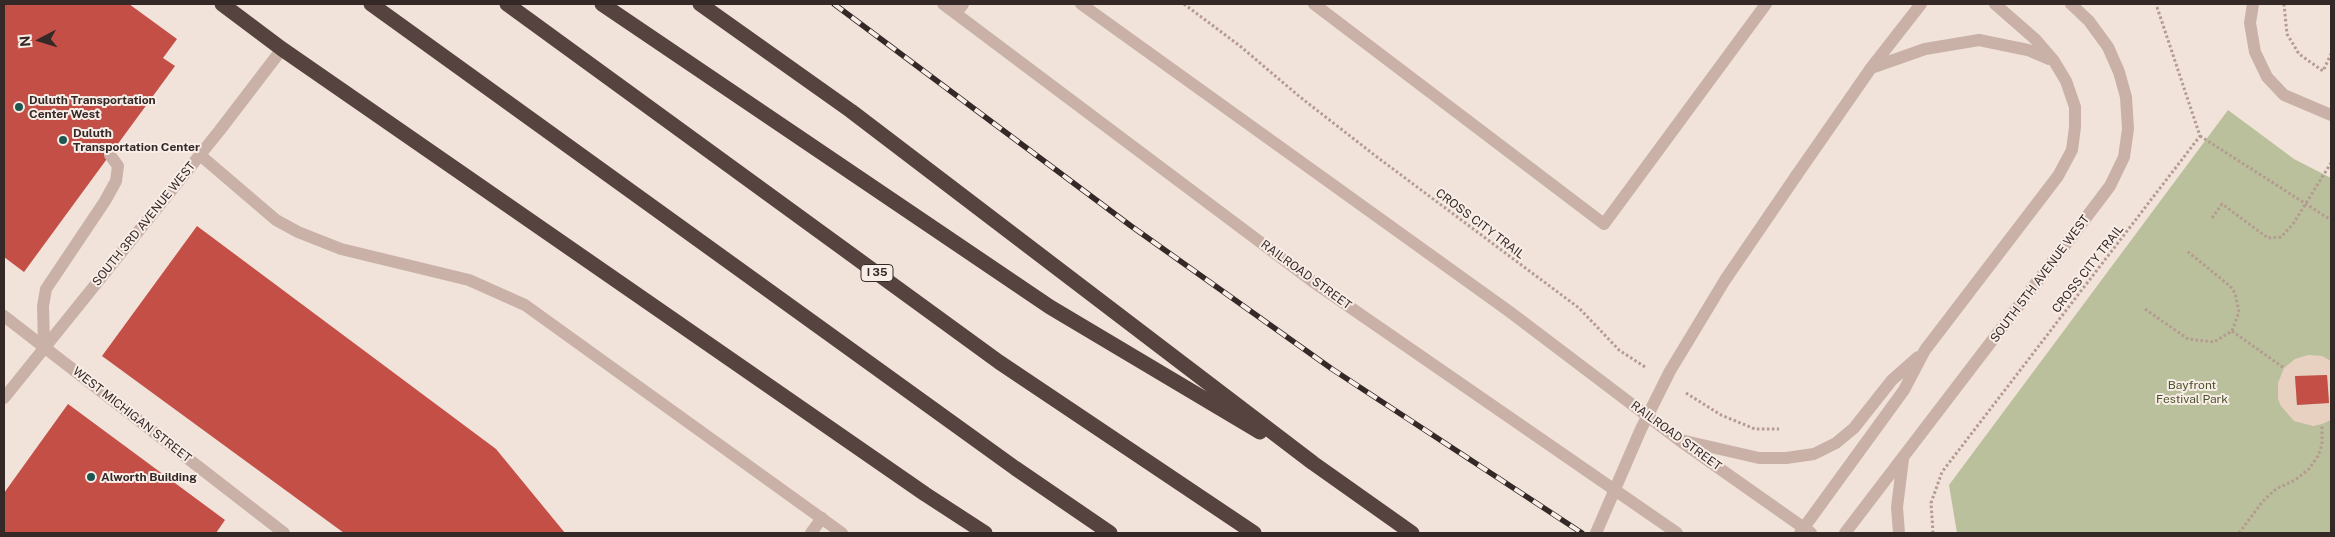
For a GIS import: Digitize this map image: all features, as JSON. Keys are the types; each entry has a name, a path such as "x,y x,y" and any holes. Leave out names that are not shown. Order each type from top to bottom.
{"highway":[{"path":"222,4 282,49 925,494 985,533"},
{"name":"I 35","path":"507,4 999,362 1254,533"},
{"path":"602,4 1050,307 1135,360 1313,463"},
{"path":"700,4 851,111 1313,463 1412,533"},
{"path":"373,5 1008,462 1110,533"}],"street":[{"name":"RAILROAD STREET","path":"943,4 959,8 1312,281 1677,533"},
{"name":"RAILROAD STREET","path":"1081,4 1510,312 1679,440 1805,531"},
{"path":"1314,4 1604,224 1766,4"},
{"path":"1596,533 1641,429 1670,371 1725,280 1871,68 1921,4"},
{"path":"1805,531 1904,390 1925,350 2058,176 2072,150 2075,107 2066,81 2054,61 2035,39 1995,4"},
{"name":"SOUTH 5TH AVENUE WEST","path":"1846,533 2094,208 2110,186 2124,157 2128,129 2126,97 2119,72 2108,47 2089,21 2071,4"},
{"path":"2253,4 2250,23 2255,52 2267,77 2284,95 2331,115"},
{"path":"1871,68 1924,49 1979,40 2028,50 2054,61"},
{"name":"SOUTH 3RD AVENUE WEST","path":"4,398 44,346 200,155 282,49"},
{"path":"44,346 43,306 46,289 105,201 116,181 118,166 110,155"},
{"path":"200,155 276,220 298,232 341,249 469,280 525,305 842,533"},
{"name":"WEST MICHIGAN STREET","path":"4,316 284,533"},
{"path":"1679,440 1759,458 1786,458 1814,454 1836,443 1854,428 1892,380 1925,350"},
{"path":"1899,533 1897,507 1903,459"},
{"path":"811,533 822,518"}],"path":[{"name":"CROSS CITY TRAIL","path":"1184,4 1240,46 1300,97 1377,157 1579,308 1619,350 1650,370"},
{"path":"2156,4 2200,136 2331,220"},
{"path":"2284,4 2287,34 2299,54 2324,71 2331,54"},
{"name":"CROSS CITY TRAIL","path":"1934,533 1931,503 1942,472 2200,136"},
{"path":"2212,218 2222,204 2268,238 2281,237 2293,224 2331,163"},
{"path":"2145,309 2188,339 2214,342 2232,331 2239,312 2235,293 2230,286 2187,251"},
{"path":"2232,331 2284,368"},
{"path":"1682,390 1721,415 1755,429 1779,429"},
{"path":"2239,533 2270,495 2309,469 2322,446 2322,424"}],"green space":[{"name":"Bayfront Festival Park","path":"2228,110 2294,159 2331,178 2331,533 1957,533 1949,485"}],"shaded area":[{"path":"2308,355 2322,356 2331,361 2331,420 2313,426 2294,421 2281,406 2278,399 2278,383 2284,368 2295,359","holes":["2327,375 2329,403 2297,405 2295,377"]}],"building":[{"name":"Duluth Transportation Center","path":"4,4 129,4 177,39 163,58 175,66 24,272 4,257"},
{"path":"197,226 496,449 565,533 344,533 102,356"},
{"path":"2327,375 2329,403 2297,405 2295,376"},
{"name":"Alworth Building","path":"68,404 225,520 216,533 4,533 4,493"}],"railway":[{"path":"834,4 1131,226 1332,369 1582,533"}],"place":[{"name":"Duluth Transportation Center West","path":"19,107"},
{"name":"Duluth Transportation Center","path":"63,140"},
{"name":"Alworth Building","path":"91,477"}]}
